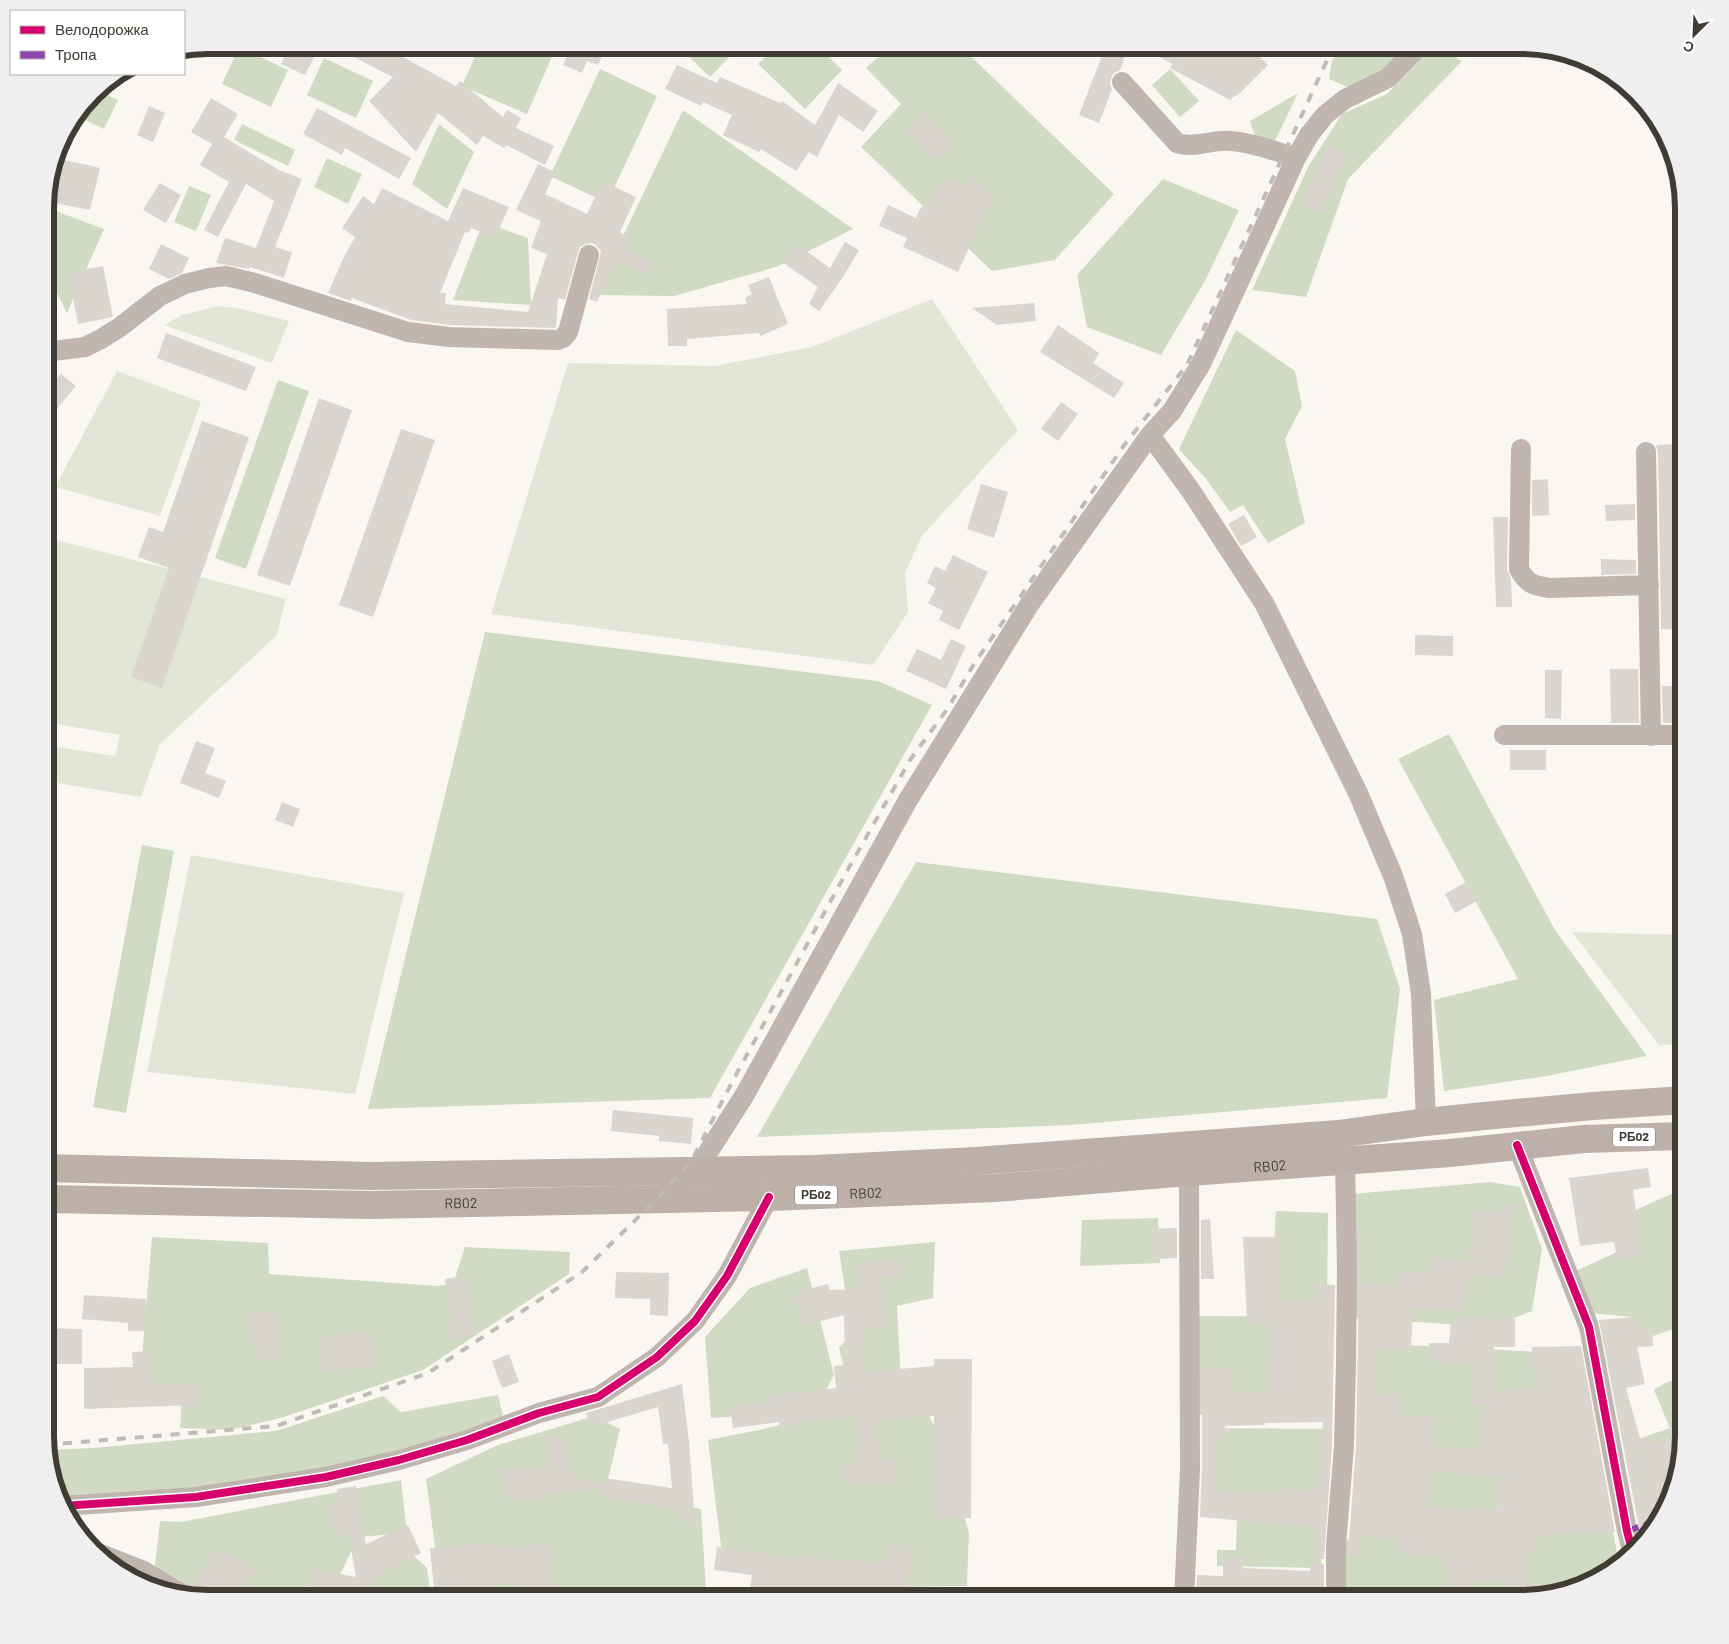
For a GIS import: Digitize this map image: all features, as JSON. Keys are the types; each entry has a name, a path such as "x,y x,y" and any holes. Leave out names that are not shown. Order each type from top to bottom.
{"highway":[{"name":"RB02","path":"54,1168 371,1176 815,1169 976,1161 1338,1134 1426,1122 1593,1106 1675,1101"},
{"name":"RB02","path":"54,1199 370,1205 769,1197 995,1188 1450,1153 1584,1139 1675,1136"}],"street":[{"path":"696,1171 744,1096 908,800 1029,605 1150,435 1172,411 1201,364 1296,158 1309,135 1325,115 1345,99 1388,78 1411,54"},
{"path":"1122,82 1177,143 1183,145 1220,140 1232,141 1296,158"},
{"path":"54,351 85,347 120,326 160,296 185,284 226,276 408,332 448,337 553,341 563,338 568,332 589,255"},
{"path":"1150,435 1191,491 1264,603 1358,793 1392,876 1412,934 1421,994 1426,1122"},
{"path":"1521,449 1519,568 1524,577 1533,585 1550,588 1649,586"},
{"path":"1646,452 1651,736"},
{"path":"1504,735 1675,735"},
{"path":"1517,1145 1589,1327 1631,1544"},
{"path":"1336,1590 1336,1545 1344,1446 1346,1362 1347,1269 1344,1161"},
{"path":"1184,1590 1190,1470 1189,1172"},
{"path":"70,1505 196,1497 326,1477 399,1460 539,1413 598,1397 657,1357 695,1321 727,1276 769,1197"},
{"path":"117,1560 144,1571 165,1584"}],"shaded area":[{"path":"932,299 1018,430 922,536 905,573 908,612 873,665 491,614 568,363 715,366 812,347"},
{"path":"217,306 237,308 289,321 272,363 164,325 182,315"},
{"path":"117,371 201,402 160,516 55,487"},
{"path":"54,539 286,599 277,635 160,744 141,797 54,782 54,746 115,756 120,735 54,724"},
{"path":"191,855 404,893 355,1094 147,1072"},
{"path":"1572,932 1675,935 1675,1044 1659,1045"}],"green space":[{"path":"236,54 254,54 288,70 271,107 222,84"},
{"path":"476,54 553,54 527,114 462,86"},
{"path":"686,54 732,54 710,77"},
{"path":"767,54 826,54 842,70 805,109 758,64"},
{"path":"881,54 968,54 1114,194 1055,260 992,271 861,147 901,104 866,68"},
{"path":"1336,54 1399,54 1385,69 1348,87 1329,79 1332,60"},
{"path":"1425,54 1449,54 1462,61 1348,179 1306,297 1252,290 1308,167 1342,114 1387,94"},
{"path":"324,58 373,81 356,118 307,95"},
{"path":"600,69 657,96 607,203 550,176"},
{"path":"1170,69 1199,101 1180,117 1152,85"},
{"path":"1298,93 1276,139 1269,149 1258,145 1250,121"},
{"path":"104,94 118,100 104,129 83,119"},
{"path":"683,110 853,229 776,267 674,296 595,295"},
{"path":"242,124 295,150 288,166 234,140"},
{"path":"439,124 474,152 447,209 412,184"},
{"path":"327,158 362,174 348,204 314,187"},
{"path":"1163,179 1239,210 1206,279 1161,355 1087,327 1077,275"},
{"path":"189,186 211,195 196,231 174,222"},
{"path":"54,210 104,229 67,313 54,287"},
{"path":"483,222 528,238 531,305 453,300"},
{"path":"1236,330 1295,371 1302,406 1285,439 1305,523 1268,543 1243,505 1230,512 1206,479 1179,449"},
{"path":"278,380 309,391 246,569 215,558"},
{"path":"485,632 878,681 932,705 710,1098 368,1109"},
{"path":"1449,734 1555,930 1647,1056 1547,1076 1444,1091 1434,1000 1518,979 1398,759"},
{"path":"142,845 174,851 126,1113 93,1107"},
{"path":"916,862 1377,919 1400,989 1387,1098 1071,1125 757,1137"},
{"path":"1491,1182 1520,1187 1542,1249 1532,1311 1492,1327 1354,1318 1351,1194"},
{"path":"1675,1192 1675,1328 1636,1342 1631,1317 1591,1313 1576,1271 1632,1245 1620,1217"},
{"path":"1276,1211 1328,1213 1327,1305 1270,1309"},
{"path":"1158,1218 1160,1263 1080,1266 1082,1220"},
{"path":"152,1237 268,1243 269,1274 437,1286 453,1284 465,1247 570,1252 569,1274 423,1370 284,1417 230,1430 180,1428 182,1398 139,1395"},
{"path":"935,1242 933,1298 897,1306 901,1380 848,1382 839,1348 852,1333 839,1251"},
{"path":"807,1268 834,1375 815,1411 711,1418 705,1337 750,1288"},
{"path":"1192,1316 1328,1317 1324,1412 1196,1415"},
{"path":"1367,1343 1558,1353 1502,1507 1457,1520 1370,1500"},
{"path":"1675,1380 1675,1447 1665,1491 1627,1443 1670,1428 1654,1390 1665,1383"},
{"path":"498,1395 504,1420 334,1468 197,1492 67,1499 59,1476 54,1450 93,1448 276,1431 383,1396 401,1412"},
{"path":"923,1404 945,1448 969,1533 967,1586 883,1587 723,1562 708,1440 764,1429 843,1408"},
{"path":"594,1416 620,1429 605,1492 701,1509 706,1590 441,1590 426,1479 498,1445"},
{"path":"1205,1428 1329,1429 1320,1498 1203,1496"},
{"path":"401,1480 407,1533 358,1537 336,1583 298,1588 296,1590 197,1590 190,1589 155,1566 160,1521 181,1522"},
{"path":"1237,1509 1322,1511 1321,1568 1217,1566 1217,1550 1236,1550"},
{"path":"1358,1528 1454,1543 1452,1590 1340,1590 1342,1546"},
{"path":"1526,1532 1613,1532 1618,1556 1607,1564 1571,1582 1552,1587 1521,1590"},
{"path":"406,1549 427,1568 430,1590 358,1590 358,1584"},
{"path":"1516,1550 1513,1590 1463,1590 1461,1576"}],"building":[{"path":"286,54 316,54 305,75 281,64"},
{"path":"348,54 397,54 456,86 460,81 503,117 507,110 521,118 516,128 554,146 545,165 506,145 504,148 483,136 477,145 438,113 416,152 369,101 393,77"},
{"path":"568,54 603,54 598,65 587,61 582,73 563,65"},
{"path":"1103,54 1120,54 1125,56 1120,70 1114,73 1111,78 1110,84 1112,89 1099,123 1079,115"},
{"path":"1154,54 1263,54 1260,57 1268,65 1237,96 1230,100 1170,68 1172,64"},
{"path":"677,65 717,83 720,77 780,103 782,101 815,125 838,83 878,111 863,132 839,115 817,157 809,152 796,171 761,149 759,152 723,135 732,115 703,102 701,106 665,89"},
{"path":"211,98 238,114 224,137 279,170 302,179 275,247 292,252 284,278 250,267 249,269 216,263 225,238 256,248 274,201 246,184 218,237 204,230 229,182 200,165 212,144 191,132"},
{"path":"149,106 165,113 153,142 137,135"},
{"path":"317,108 411,158 399,179 345,148 342,155 303,134"},
{"path":"924,113 955,144 937,161 906,131"},
{"path":"1327,145 1348,155 1320,213 1300,204"},
{"path":"62,159 100,168 90,210 54,203 55,187"},
{"path":"538,164 555,172 545,194 587,214 603,181 636,197 620,232 630,238 625,247 655,263 648,276 616,260 597,302 589,299 601,252 592,243 580,247 565,300 558,298 556,328 450,325 411,320 352,298 351,301 328,293 355,237 342,228 363,196 374,204 382,188 448,221 463,188 509,207 495,238 471,228 469,233 465,232 440,293 446,293 445,304 528,312 547,254 531,248 541,221 516,210"},
{"path":"949,177 963,189 974,177 993,195 958,272 903,247 907,238 879,226 888,205 916,218 920,209"},
{"path":"160,183 181,195 166,223 143,210"},
{"path":"845,242 859,250 819,311 809,304 818,287 782,262 795,243 830,268"},
{"path":"161,244 189,258 182,273 169,279 149,269"},
{"path":"103,266 113,317 78,324 68,272"},
{"path":"769,277 788,324 760,336 759,333 687,339 687,346 668,346 667,309 747,304 745,298 752,294 748,285"},
{"path":"1034,303 1036,321 997,325 972,308"},
{"path":"1058,325 1099,353 1093,363 1124,383 1114,398 1040,352"},
{"path":"166,333 256,367 246,391 157,358"},
{"path":"61,374 76,386 54,412 54,382"},
{"path":"319,398 352,410 290,586 257,575"},
{"path":"1061,402 1078,414 1058,441 1041,429"},
{"path":"202,421 249,437 162,688 131,677 169,568 138,557 149,527 163,532"},
{"path":"401,429 435,440 373,617 339,605"},
{"path":"1675,444 1675,630 1661,629 1658,452 1656,445"},
{"path":"1548,479 1549,515 1532,516 1532,480"},
{"path":"981,484 1008,492 994,538 967,529"},
{"path":"1635,504 1635,520 1606,521 1605,505"},
{"path":"1244,515 1257,537 1241,546 1228,524"},
{"path":"1493,517 1508,517 1507,569 1511,580 1512,607 1496,607"},
{"path":"953,555 988,572 959,630 939,620 943,611 928,603 936,588 927,583 935,566 945,571"},
{"path":"1601,559 1636,560 1636,574 1601,575"},
{"path":"1415,635 1453,636 1453,656 1415,655"},
{"path":"951,639 966,646 946,689 906,671 917,649 941,660"},
{"path":"1610,669 1638,669 1639,723 1611,723"},
{"path":"1545,670 1562,670 1561,719 1545,718"},
{"path":"1662,686 1673,686 1673,723 1663,723"},
{"path":"196,741 215,748 205,773 226,781 219,798 180,783"},
{"path":"1510,750 1546,750 1546,770 1510,770"},
{"path":"282,802 300,809 293,827 275,820"},
{"path":"1466,882 1477,901 1455,913 1445,894"},
{"path":"613,1110 693,1118 691,1144 659,1141 659,1136 611,1131"},
{"path":"1648,1168 1651,1187 1633,1190 1642,1256 1617,1259 1614,1242 1580,1246 1569,1178"},
{"path":"1498,1204 1514,1206 1505,1279 1469,1274 1465,1311 1413,1309 1411,1350 1377,1350 1375,1394 1401,1394 1401,1415 1435,1416 1434,1446 1482,1450 1483,1405 1471,1405 1473,1363 1429,1362 1429,1343 1449,1343 1451,1318 1515,1319 1515,1347 1494,1347 1492,1390 1533,1390 1532,1347 1581,1346 1615,1532 1537,1535 1537,1552 1528,1552 1527,1590 1511,1590 1511,1581 1469,1582 1469,1590 1449,1590 1450,1568 1443,1567 1444,1556 1397,1554 1397,1539 1359,1536 1358,1556 1348,1555 1356,1446 1359,1283 1397,1285 1398,1270 1430,1272 1432,1256 1468,1262 1471,1211 1498,1212","holes":["1429,1471 1497,1476 1498,1509 1446,1511 1446,1507 1428,1506"]},
{"path":"1210,1219 1214,1279 1201,1279 1201,1220"},
{"path":"1177,1228 1177,1258 1152,1259 1150,1229"},
{"path":"1243,1237 1279,1237 1280,1300 1317,1300 1318,1284 1335,1285 1332,1445 1324,1559 1315,1559 1315,1527 1200,1517 1202,1368 1232,1368 1232,1392 1267,1391 1270,1324 1247,1323","holes":["1323,1422 1317,1491 1277,1487 1276,1494 1215,1490 1216,1439 1224,1439 1225,1426"]},
{"path":"899,1258 902,1276 882,1279 885,1328 861,1329 863,1372 934,1366 934,1359 972,1359 971,1518 934,1518 934,1416 876,1420 877,1459 895,1458 896,1483 843,1484 843,1465 857,1465 856,1451 860,1451 858,1416 799,1422 800,1424 780,1427 779,1422 733,1428 730,1406 766,1402 765,1396 836,1388 834,1366 845,1365 844,1315 802,1326 793,1293 828,1284 830,1290 861,1289 857,1264"},
{"path":"616,1272 669,1273 668,1316 650,1315 650,1299 615,1298"},
{"path":"465,1276 476,1335 451,1339 448,1322 452,1321 445,1279"},
{"path":"84,1295 146,1299 146,1331 128,1331 128,1323 82,1319"},
{"path":"275,1311 281,1357 255,1360 249,1314"},
{"path":"1636,1317 1637,1327 1652,1326 1653,1346 1637,1347 1645,1384 1626,1388 1642,1445 1670,1438 1671,1440 1675,1439 1672,1467 1664,1495 1640,1534 1599,1320"},
{"path":"54,1328 82,1329 82,1364 54,1364"},
{"path":"371,1333 374,1367 322,1371 319,1336"},
{"path":"151,1351 153,1385 196,1383 197,1405 84,1409 84,1368 133,1367 132,1352"},
{"path":"509,1354 519,1382 502,1388 492,1361"},
{"path":"682,1384 689,1441 695,1523 679,1524 678,1509 600,1497 602,1488 547,1494 548,1498 503,1499 502,1469 549,1468 546,1435 567,1440 571,1476 603,1484 604,1478 672,1488 668,1444 663,1444 658,1407 591,1427 586,1413"},
{"path":"356,1486 366,1544 408,1525 421,1553 373,1576 371,1590 310,1590 314,1569 356,1577 349,1536 335,1538 329,1504 339,1503 337,1489"},
{"path":"501,1541 502,1548 552,1544 554,1566 550,1566 553,1590 515,1590 514,1581 481,1587 482,1590 434,1590 430,1548 471,1546"},
{"path":"888,1545 910,1546 908,1590 750,1590 752,1575 714,1570 717,1547 800,1559 801,1557 886,1563"},
{"path":"214,1551 232,1554 255,1571 241,1590 206,1590 193,1581"},
{"path":"1223,1558 1243,1558 1243,1568 1310,1571 1310,1563 1324,1564 1324,1590 1242,1588 1242,1590 1196,1590 1197,1575 1223,1576"}],"railway":[{"path":"54,1444 276,1426 428,1373 582,1272 656,1200 692,1160 731,1084 847,871 910,760 948,708 974,664 1125,444 1187,365 1330,54"}],"marked path":[{"path":"1627,1531 1647,1524"}],"cycle path":[{"path":"1517,1145 1589,1327 1631,1544"},
{"path":"70,1505 196,1497 326,1477 399,1460 467,1440 539,1413 598,1397 657,1357 695,1321 727,1276 769,1197"}]}
